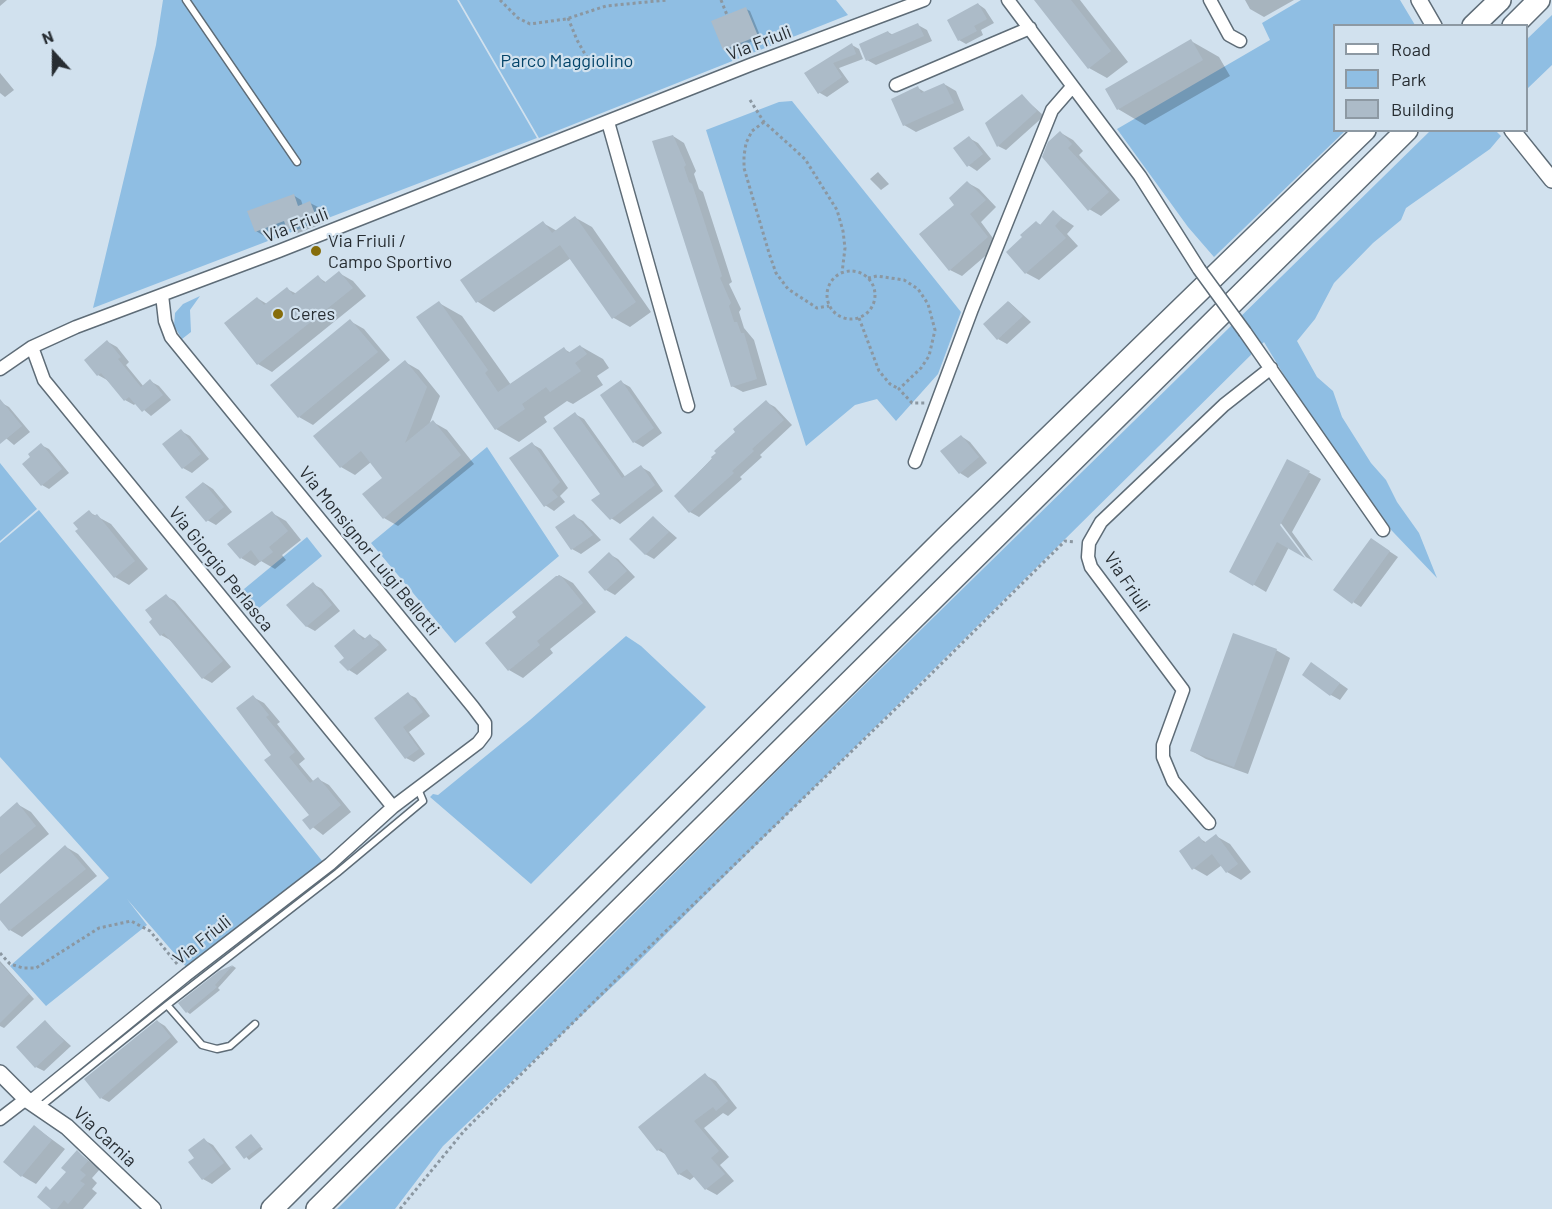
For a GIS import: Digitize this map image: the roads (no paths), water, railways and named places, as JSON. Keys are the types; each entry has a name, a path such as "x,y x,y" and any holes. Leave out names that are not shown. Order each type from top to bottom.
{"highway":[{"path":"1475,24 1500,0"},
{"path":"1515,24 1539,0"},
{"path":"272,1209 946,537 1363,132"},
{"path":"317,1209 1405,132"}],"street":[{"name":"Via Friuli","path":"0,369 32,347 76,327 924,0"},
{"path":"1008,0 1140,176 1199,268 1383,530"},
{"path":"1210,0 1229,35 1240,41"},
{"path":"1419,0 1432,21"},
{"path":"896,85 1030,28"},
{"path":"915,462 972,309 1052,110 1072,87"},
{"path":"608,122 688,406"},
{"path":"1514,132 1552,180"},
{"name":"Via Monsignor Luigi Bellotti","path":"162,295 165,321 171,337 484,723 485,734 478,743 393,807"},
{"name":"Via Giorgio Perlasca","path":"32,347 44,380 393,807"},
{"name":"Via Friuli","path":"1209,823 1173,781 1163,758 1163,745 1182,690 1091,567 1088,557 1089,543 1101,522 1224,405 1271,368"},
{"name":"Via Friuli","path":"32,1102 186,975 330,864 393,807"},
{"name":"Via Carnia","path":"0,1073 32,1102 67,1127 153,1209"},
{"path":"0,1119 32,1102"}],"lane":[{"path":"186,0 297,162"},
{"path":"32,1102 167,1005 337,873 423,801 418,789"},
{"path":"167,1005 202,1045 217,1049 230,1046 255,1024"}],"place":[{"name":"Via Friuli / Campo Sportivo","path":"316,251"},
{"name":"Ceres","path":"278,314"}],"park label":[{"name":"Parco Maggiolino","path":"567,61"}]}
